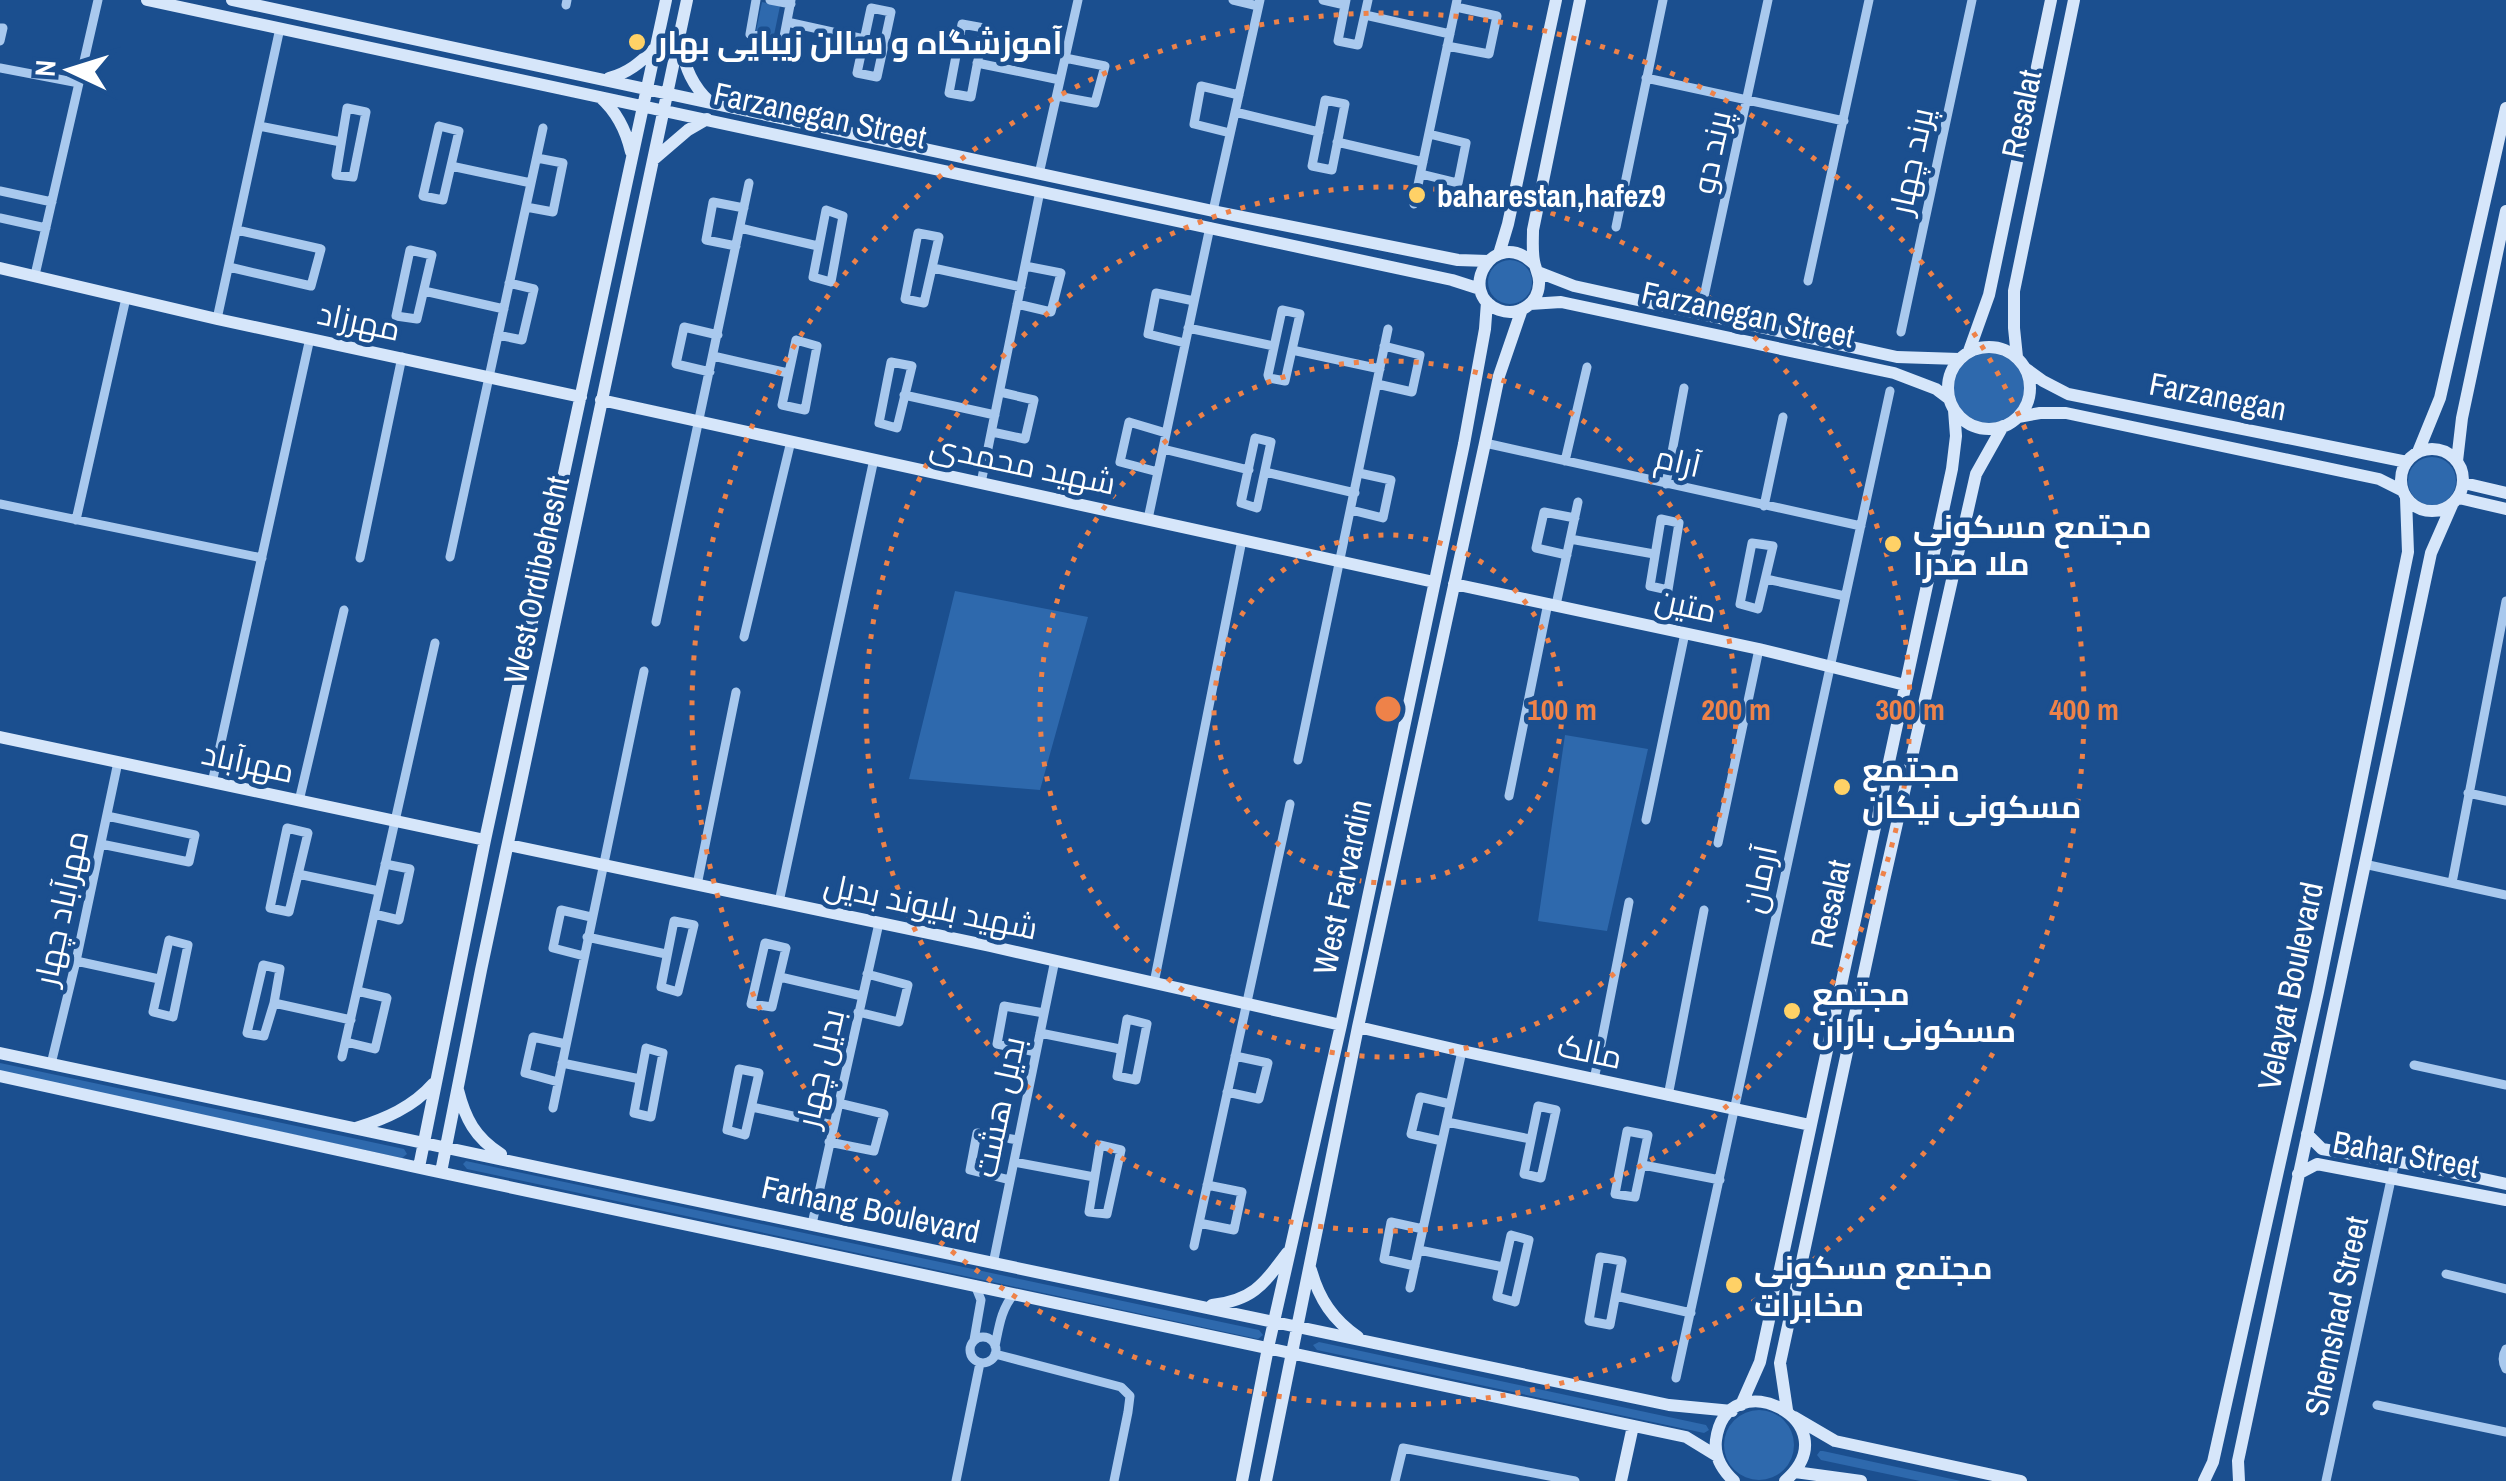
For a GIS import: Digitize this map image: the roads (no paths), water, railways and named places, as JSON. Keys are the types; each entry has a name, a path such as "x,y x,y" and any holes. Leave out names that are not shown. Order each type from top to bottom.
{"street":[{"path":"35,275 98,0"},
{"name":"Farzanegan Street","path":"147,0 1465,282 1484,295"},
{"name":"Farzanegan Street","path":"232,0 283,5 603,80 1213,211 1458,260 1493,258"},
{"name":"West Ordibehesht","path":"418,1168 666,0"},
{"name":"West Ordibehesht","path":"441,1172 687,0"},
{"path":"756,0 750,34 782,44 791,2 770,0"},
{"path":"1039,174 1078,0"},
{"path":"1213,211 1259,3 1233,0"},
{"path":"1322,0 1345,3 1338,41 1358,46 1368,0"},
{"path":"1556,0 1508,224 1480,278 1484,295 1504,311 1526,307 1539,289 1533,230 1580,0"},
{"path":"1616,227 1663,0"},
{"name":"پرند دو","path":"1700,315 1768,0"},
{"path":"1808,280 1869,0"},
{"name":"پرند چهار","path":"1901,332 1972,0"},
{"name":"Resalat","path":"1964,355 1989,295 2051,0"},
{"name":"Resalat","path":"2022,362 2014,328 2014,291 2074,0"},
{"path":"1414,204 1456,4 1497,16 1489,54 1448,46"},
{"path":"871,8 891,12 877,76 857,72 864,38 871,8"},
{"path":"1365,15 1450,34"},
{"path":"787,22 864,38"},
{"path":"962,24 984,28 977,63 970,97 949,93 962,24"},
{"path":"0,28 0,41"},
{"path":"217,318 280,28"},
{"path":"678,40 686,69 698,91 712,103"},
{"path":"603,80 622,75 656,47"},
{"path":"1056,96 1095,104 1104,66 1065,58"},
{"path":"977,63 1060,80"},
{"path":"0,68 79,83"},
{"path":"1646,78 1844,122"},
{"path":"1230,133 1194,124 1201,86 1239,95"},
{"path":"598,95 619,120 632,156"},
{"path":"1325,100 1345,104 1332,170 1312,166 1318,132 1325,100"},
{"path":"347,108 366,112 353,177 336,175 341,142 347,108"},
{"path":"2418,452 2440,450 2457,461 2464,475 2455,502 2440,511 2427,512 2416,507 2404,494 2401,476 2406,462 2418,452 2440,398 2506,108"},
{"path":"1235,112 1318,132"},
{"path":"651,161 688,130 708,119"},
{"path":"259,126 341,142"},
{"path":"439,126 459,131 452,166 443,200 423,196 439,126"},
{"path":"450,557 544,128"},
{"path":"1420,174 1458,183 1461,170 1466,143 1429,134"},
{"path":"1337,142 1423,162"},
{"path":"526,207 553,212 563,162 537,158"},
{"path":"452,166 531,183"},
{"path":"656,622 749,183"},
{"path":"0,191 52,202"},
{"path":"981,482 1040,191"},
{"path":"736,246 706,240 713,202 744,208"},
{"path":"826,210 843,216 831,282 813,277 818,246 826,210"},
{"path":"2457,461 2462,418 2506,211"},
{"path":"0,218 46,228"},
{"path":"1148,519 1210,227"},
{"path":"740,228 818,246"},
{"path":"229,267 311,286 320,249 237,230"},
{"path":"918,232 939,237 933,268 924,302 905,299 918,232"},
{"path":"410,250 432,254 424,292 417,319 396,316 410,250"},
{"path":"1493,258 1518,253 1536,268"},
{"path":"1018,304 1051,312 1061,274 1025,266"},
{"name":"مهرزاد","path":"0,268 581,397"},
{"path":"933,268 1021,287"},
{"name":"Farzanegan Street","path":"1536,268 1574,286 1897,356 1964,355"},
{"path":"498,335 522,340 534,289 509,284"},
{"path":"424,292 504,308"},
{"path":"1185,343 1148,334 1156,293 1194,301"},
{"name":"West Farvardin","path":"1242,1481 1464,444 1485,329 1484,295"},
{"path":"76,520 126,298"},
{"name":"Farzanegan Street","path":"1526,307 1561,302 1894,373 1936,389 1951,404"},
{"name":"West Farvardin","path":"1266,1481 1358,1027 1484,443 1499,376 1526,307"},
{"path":"1283,310 1300,314 1284,381 1268,377 1274,346 1283,310"},
{"path":"710,372 676,364 684,327 718,335"},
{"path":"1188,328 1274,346"},
{"path":"1298,760 1388,329"},
{"path":"212,783 310,338"},
{"path":"796,340 817,346 805,410 782,405 788,373 796,340"},
{"path":"1377,384 1412,392 1420,355 1384,346"},
{"path":"1981,346 1994,346 2022,362 2030,389 2026,407 2018,417 2002,426 1984,429 1962,420 1951,404 1947,384 1951,371 1964,355 1981,346"},
{"path":"1292,350 1380,369"},
{"path":"713,356 788,373"},
{"path":"360,558 402,357"},
{"path":"890,362 912,366 904,395 897,428 879,423 890,362"},
{"name":"Farzanegan","path":"2022,362 2043,381 2068,394 2406,462"},
{"path":"1566,462 1587,367"},
{"path":"1666,484 1684,388"},
{"name":"آرمان","path":"1676,1378 1890,391"},
{"path":"992,432 1026,440 1034,400 1000,392"},
{"path":"904,395 995,415"},
{"name":"شهید محمدی","path":"601,400 1434,582"},
{"name":"Resalat","path":"1717,1456 1720,1426 1736,1408 1760,1362 1952,469 1956,436 1951,404"},
{"name":"Farzanegan","path":"2018,417 2066,413 2379,480 2404,494"},
{"path":"1764,506 1783,417"},
{"path":"1158,472 1120,462 1129,422 1166,433"},
{"name":"Resalat","path":"1790,1477 1800,1464 1804,1444 1799,1426 1790,1414 1780,1364 1976,474 2002,426"},
{"path":"1256,438 1271,442 1257,508 1241,503 1248,470 1256,438"},
{"path":"744,636 790,440"},
{"name":"آرام","path":"1484,443 1861,526"},
{"path":"1162,449 1248,470"},
{"path":"779,902 874,459"},
{"path":"1265,472 1355,493"},
{"path":"1351,510 1383,518 1391,480 1359,473"},
{"path":"2464,483 2506,493"},
{"name":"Velayat Boulevard","path":"2204,1481 2214,1462 2318,992 2408,552 2404,494"},
{"path":"1509,796 1578,502"},
{"path":"2455,502 2506,509"},
{"name":"Velayat Boulevard","path":"2240,1481 2238,1461 2431,553 2455,502"},
{"path":"0,504 262,558"},
{"path":"1567,555 1536,548 1544,512 1575,518"},
{"path":"1661,519 1679,523 1668,590 1650,586 1654,554 1661,519"},
{"path":"1570,539 1654,554"},
{"path":"1154,982 1242,540"},
{"path":"1752,542 1773,546 1766,580 1758,609 1740,604 1752,542"},
{"path":"1766,580 1845,596"},
{"name":"متین","path":"1454,584 1759,649 1905,685"},
{"path":"2452,883 2506,605"},
{"path":"299,801 344,610"},
{"path":"534,618 555,622"},
{"path":"1646,820 1685,633"},
{"path":"342,1057 434,642"},
{"path":"1718,843 1759,649"},
{"path":"553,1108 644,671"},
{"path":"697,885 736,692"},
{"name":"مهرآباد","path":"0,737 485,840"},
{"name":"مهرآباد چهار","path":"51,1064 118,762"},
{"path":"2468,794 2506,801"},
{"path":"1194,1246 1290,804"},
{"path":"101,844 189,862 195,834 106,816"},
{"path":"288,828 308,833 298,874 289,912 270,908 288,828"},
{"name":"شهید بلیوند بدیل","path":"508,846 879,922 1341,1024"},
{"path":"374,914 400,920 410,869 385,864"},
{"path":"2364,864 2506,894"},
{"path":"298,874 379,891"},
{"path":"1594,1080 1629,902"},
{"path":"584,956 553,948 560,910 592,916"},
{"path":"1668,1096 1704,910"},
{"path":"674,922 694,926 678,992 661,988 666,954 674,922"},
{"name":"بدیل چهار","path":"812,1224 879,922"},
{"path":"587,937 666,954"},
{"path":"169,940 188,945 173,1017 153,1012 159,979 169,940"},
{"path":"764,943 786,948 780,977 772,1007 751,1004 764,943"},
{"name":"بدیل هشت","path":"993,1264 1055,960"},
{"path":"76,962 159,979"},
{"path":"263,965 280,969 274,1003 264,1036 247,1032 263,965"},
{"path":"858,1012 899,1022 908,985 867,974"},
{"path":"780,977 862,996"},
{"path":"346,1042 375,1049 387,998 357,991"},
{"path":"274,1003 351,1020"},
{"path":"1036,1052 997,1044 1004,1006 1044,1014"},
{"path":"1127,1019 1148,1024 1136,1080 1116,1076 1120,1049 1127,1019"},
{"name":"مالک","path":"1358,1027 1810,1124"},
{"path":"1040,1033 1120,1049"},
{"path":"558,1082 525,1073 533,1037 566,1044"},
{"path":"646,1048 664,1052 651,1117 634,1113 640,1079 646,1048"},
{"path":"1410,1288 1462,1052"},
{"name":"Farhang Boulevard","path":"0,1053 1669,1406 1736,1408 1759,1401 1790,1414"},
{"path":"1227,1092 1260,1100 1268,1063 1235,1056"},
{"path":"562,1063 640,1079"},
{"path":"2414,1065 2506,1085"},
{"path":"738,1069 759,1074 752,1107 744,1134 727,1130 738,1069"},
{"name":"Farhang Boulevard","path":"0,1076 1686,1437 1717,1456"},
{"path":"354,1128 410,1105 435,1082"},
{"path":"457,1088 464,1114 474,1131 511,1160"},
{"path":"1442,1141 1411,1134 1420,1097 1450,1104"},
{"path":"829,1142 874,1151 884,1114 838,1103"},
{"path":"1538,1106 1556,1110 1540,1178 1524,1174 1530,1139 1538,1106"},
{"path":"752,1107 833,1126"},
{"path":"1446,1122 1530,1139"},
{"path":"1627,1131 1648,1135 1643,1165 1635,1198 1615,1194 1627,1131"},
{"path":"1010,1180 970,1170 977,1133 1018,1140"},
{"name":"Bahar Street","path":"2307,1134 2322,1149 2506,1184"},
{"path":"1100,1145 1121,1150 1107,1214 1089,1212 1094,1177 1100,1145"},
{"name":"Shemshad Street","path":"2326,1481 2394,1161"},
{"path":"1014,1162 1094,1177"},
{"name":"Bahar Street","path":"2298,1174 2316,1164 2506,1200"},
{"path":"1643,1165 1720,1180"},
{"path":"1198,1223 1234,1230 1242,1192 1207,1185"},
{"path":"1415,1266 1384,1259 1391,1222 1423,1230"},
{"path":"1511,1236 1529,1240 1515,1302 1497,1297 1503,1267 1511,1236"},
{"path":"1202,1306 1236,1302 1254,1291 1291,1247"},
{"path":"1419,1250 1503,1267"},
{"path":"1600,1257 1622,1260 1616,1296 1610,1324 1589,1321 1600,1257"},
{"path":"1309,1266 1326,1308 1340,1325 1364,1341"},
{"path":"2446,1274 2506,1289"},
{"path":"975,1286 980,1300 970,1352 980,1362 990,1361 1002,1314 1014,1294"},
{"path":"1616,1296 1691,1313"},
{"path":"974,1340 986,1337 995,1350 1121,1386 1130,1396 1114,1481"},
{"path":"2506,1349 2506,1369"},
{"path":"956,1481 980,1362"},
{"path":"2377,1405 2505,1432 2506,1419"},
{"path":"1790,1414 1835,1441 2021,1481"},
{"path":"1621,1481 1633,1426"},
{"path":"1396,1481 1403,1448 1574,1481"},
{"path":"1717,1456 1734,1481"},
{"path":"1790,1477 1861,1481"}],"place":[{"name":"آموزشگاه و سالن زیبایی بهار","path":"637,42"},
{"name":"baharestan,hafez9","path":"1417,195"},
{"name":"مجتمع مسکونی ملا صدرا","path":"1893,544"},
{"name":"مجتمع مسکونی نیکان","path":"1842,787"},
{"name":"مجتمع مسکونی باران","path":"1792,1011"},
{"name":"مجتمع مسکونی مخابرات","path":"1734,1285"}]}
